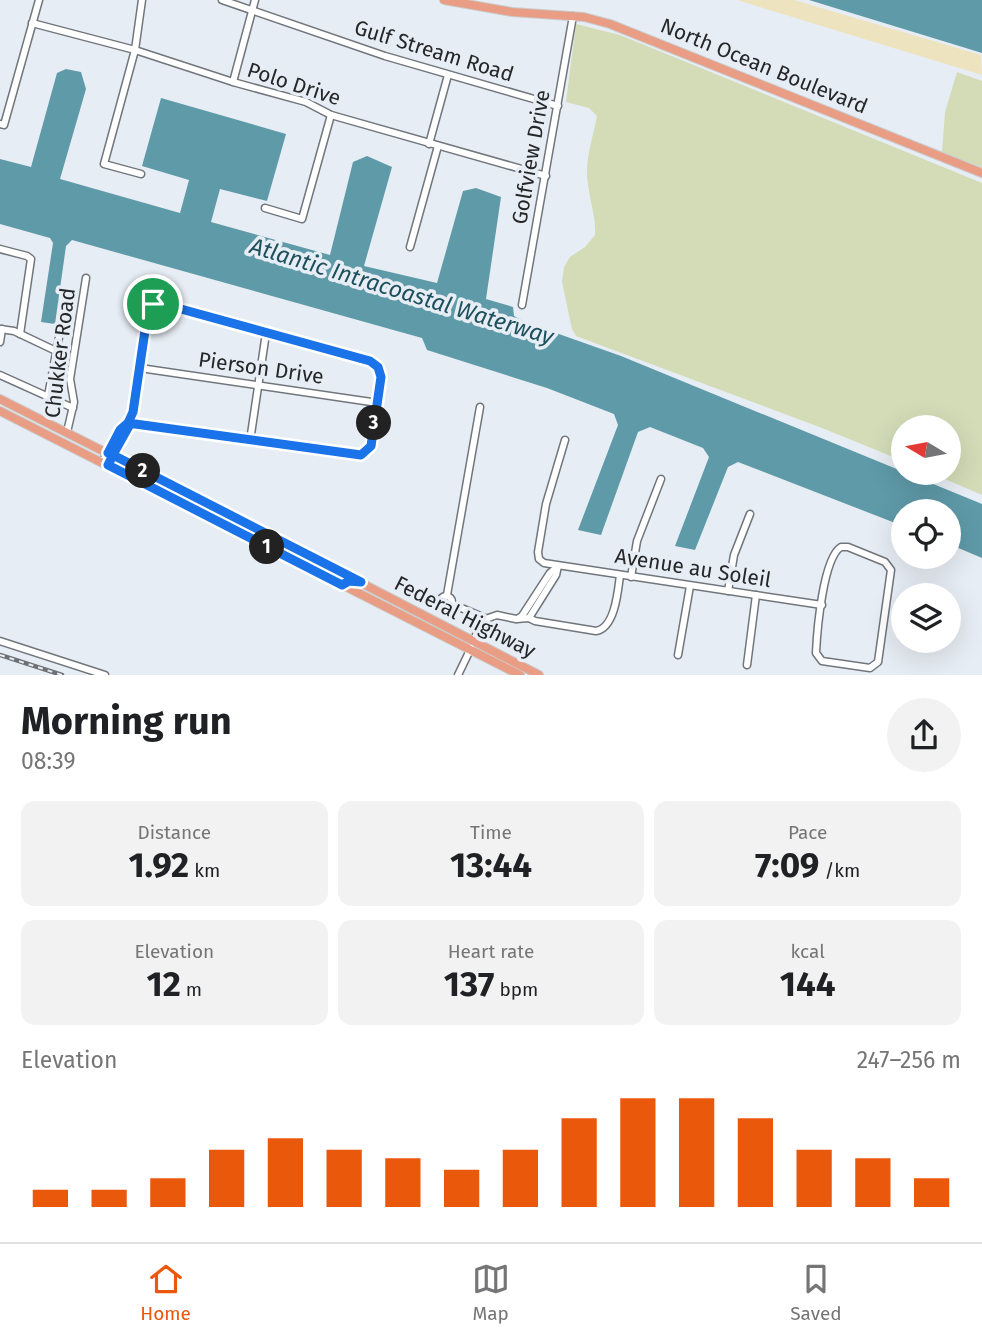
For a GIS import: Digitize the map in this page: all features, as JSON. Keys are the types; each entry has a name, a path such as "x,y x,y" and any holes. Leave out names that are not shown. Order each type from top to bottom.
{"main road":[{"name":"North Ocean Boulevard","path":"444,0 512,12 573,16 615,26 982,173"},
{"name":"Federal Highway","path":"0,399 361,582 520,675"},
{"name":"Federal Highway","path":"0,411 342,585 539,675"},
{"path":"220,522 234,521 283,546 293,548"},
{"path":"290,558 303,561 334,576 341,572"},
{"path":"342,585 349,581 361,582"}],"street":[{"path":"2,125 39,0"},
{"path":"141,174 104,164 135,50 142,0"},
{"name":"Gulf Stream Road","path":"222,0 385,56 558,106"},
{"path":"233,82 256,0"},
{"name":"Golfview Drive","path":"522,305 573,16"},
{"name":"Polo Drive","path":"32,23 135,50 309,103 331,115 546,176"},
{"path":"429,144 448,75"},
{"path":"265,208 302,219 331,115"},
{"path":"410,247 438,146"},
{"path":"0,249 31,259 20,334"},
{"name":"Chukker Road","path":"67,432 73,408 70,379 86,278"},
{"path":"105,463 129,426 128,423 133,412 148,310 153,304 159,303 370,361 378,367 381,377 371,446 364,454 354,456 128,423"},
{"path":"0,342 1,329 20,334 56,351"},
{"path":"48,396 60,332"},
{"path":"250,441 266,333"},
{"name":"Pierson Drive","path":"140,368 377,402"},
{"path":"0,375 73,408"},
{"path":"447,595 480,407"},
{"path":"558,566 544,563 539,559 538,552 546,504 565,440"},
{"path":"631,577 636,541 661,479"},
{"path":"728,591 734,555 750,514"},
{"path":"848,547 888,564 891,573 876,665 867,668 819,659 816,649 822,605 827,569 838,548 848,547"},
{"path":"529,618 556,575 558,566"},
{"path":"516,620 522,616 550,573 558,566"},
{"name":"Avenue au Soleil","path":"558,566 822,605"},
{"path":"458,675 481,621 497,615 516,620 529,618 596,631 603,629 617,597 620,575"},
{"path":"678,655 690,586"},
{"path":"447,595 440,599 441,605 447,608 452,604"},
{"path":"447,595 452,598 452,604"},
{"path":"747,665 756,596"},
{"path":"452,604 487,619"},
{"path":"0,641 105,675"}],"green space":[{"path":"576,24 620,35 982,183 982,495 959,485 961,485 961,415 891,415 891,456 576,336 572,329 562,282 564,267 570,257 585,247 595,235 587,167 597,116 589,108 566,102"},
{"path":"957,72 982,81 982,168 942,152 945,112"}],"sand":[{"path":"737,0 794,0 981,55 982,75"}],"water":[{"path":"809,0 982,0 982,53"},
{"name":"Atlantic Intracoastal Waterway","path":"66,69 81,72 86,89 60,179 180,213 189,180 142,166 161,98 286,134 267,201 220,189 211,222 330,255 353,162 367,156 392,167 364,266 437,283 463,191 476,188 501,197 486,299 513,307 514,316 525,322 621,356 891,467 891,485 936,485 982,504 982,558 961,549 961,499 891,499 891,521 738,462 728,467 695,550 675,546 709,457 703,448 650,427 638,432 601,535 578,530 618,425 614,414 547,388 427,350 422,338 72,240 66,246 55,324 41,322 53,243 50,238 0,224 0,159 31,167 57,73"}],"railway":[{"path":"0,655 62,675"}],"route":[{"path":"153,304 148,310 133,412 128,423 129,426 115,451 113,455 108,465 342,585 349,581 361,582 113,455 108,453 120,430 128,423 361,455 371,446 381,377 376,364 159,303 153,304"}]}
